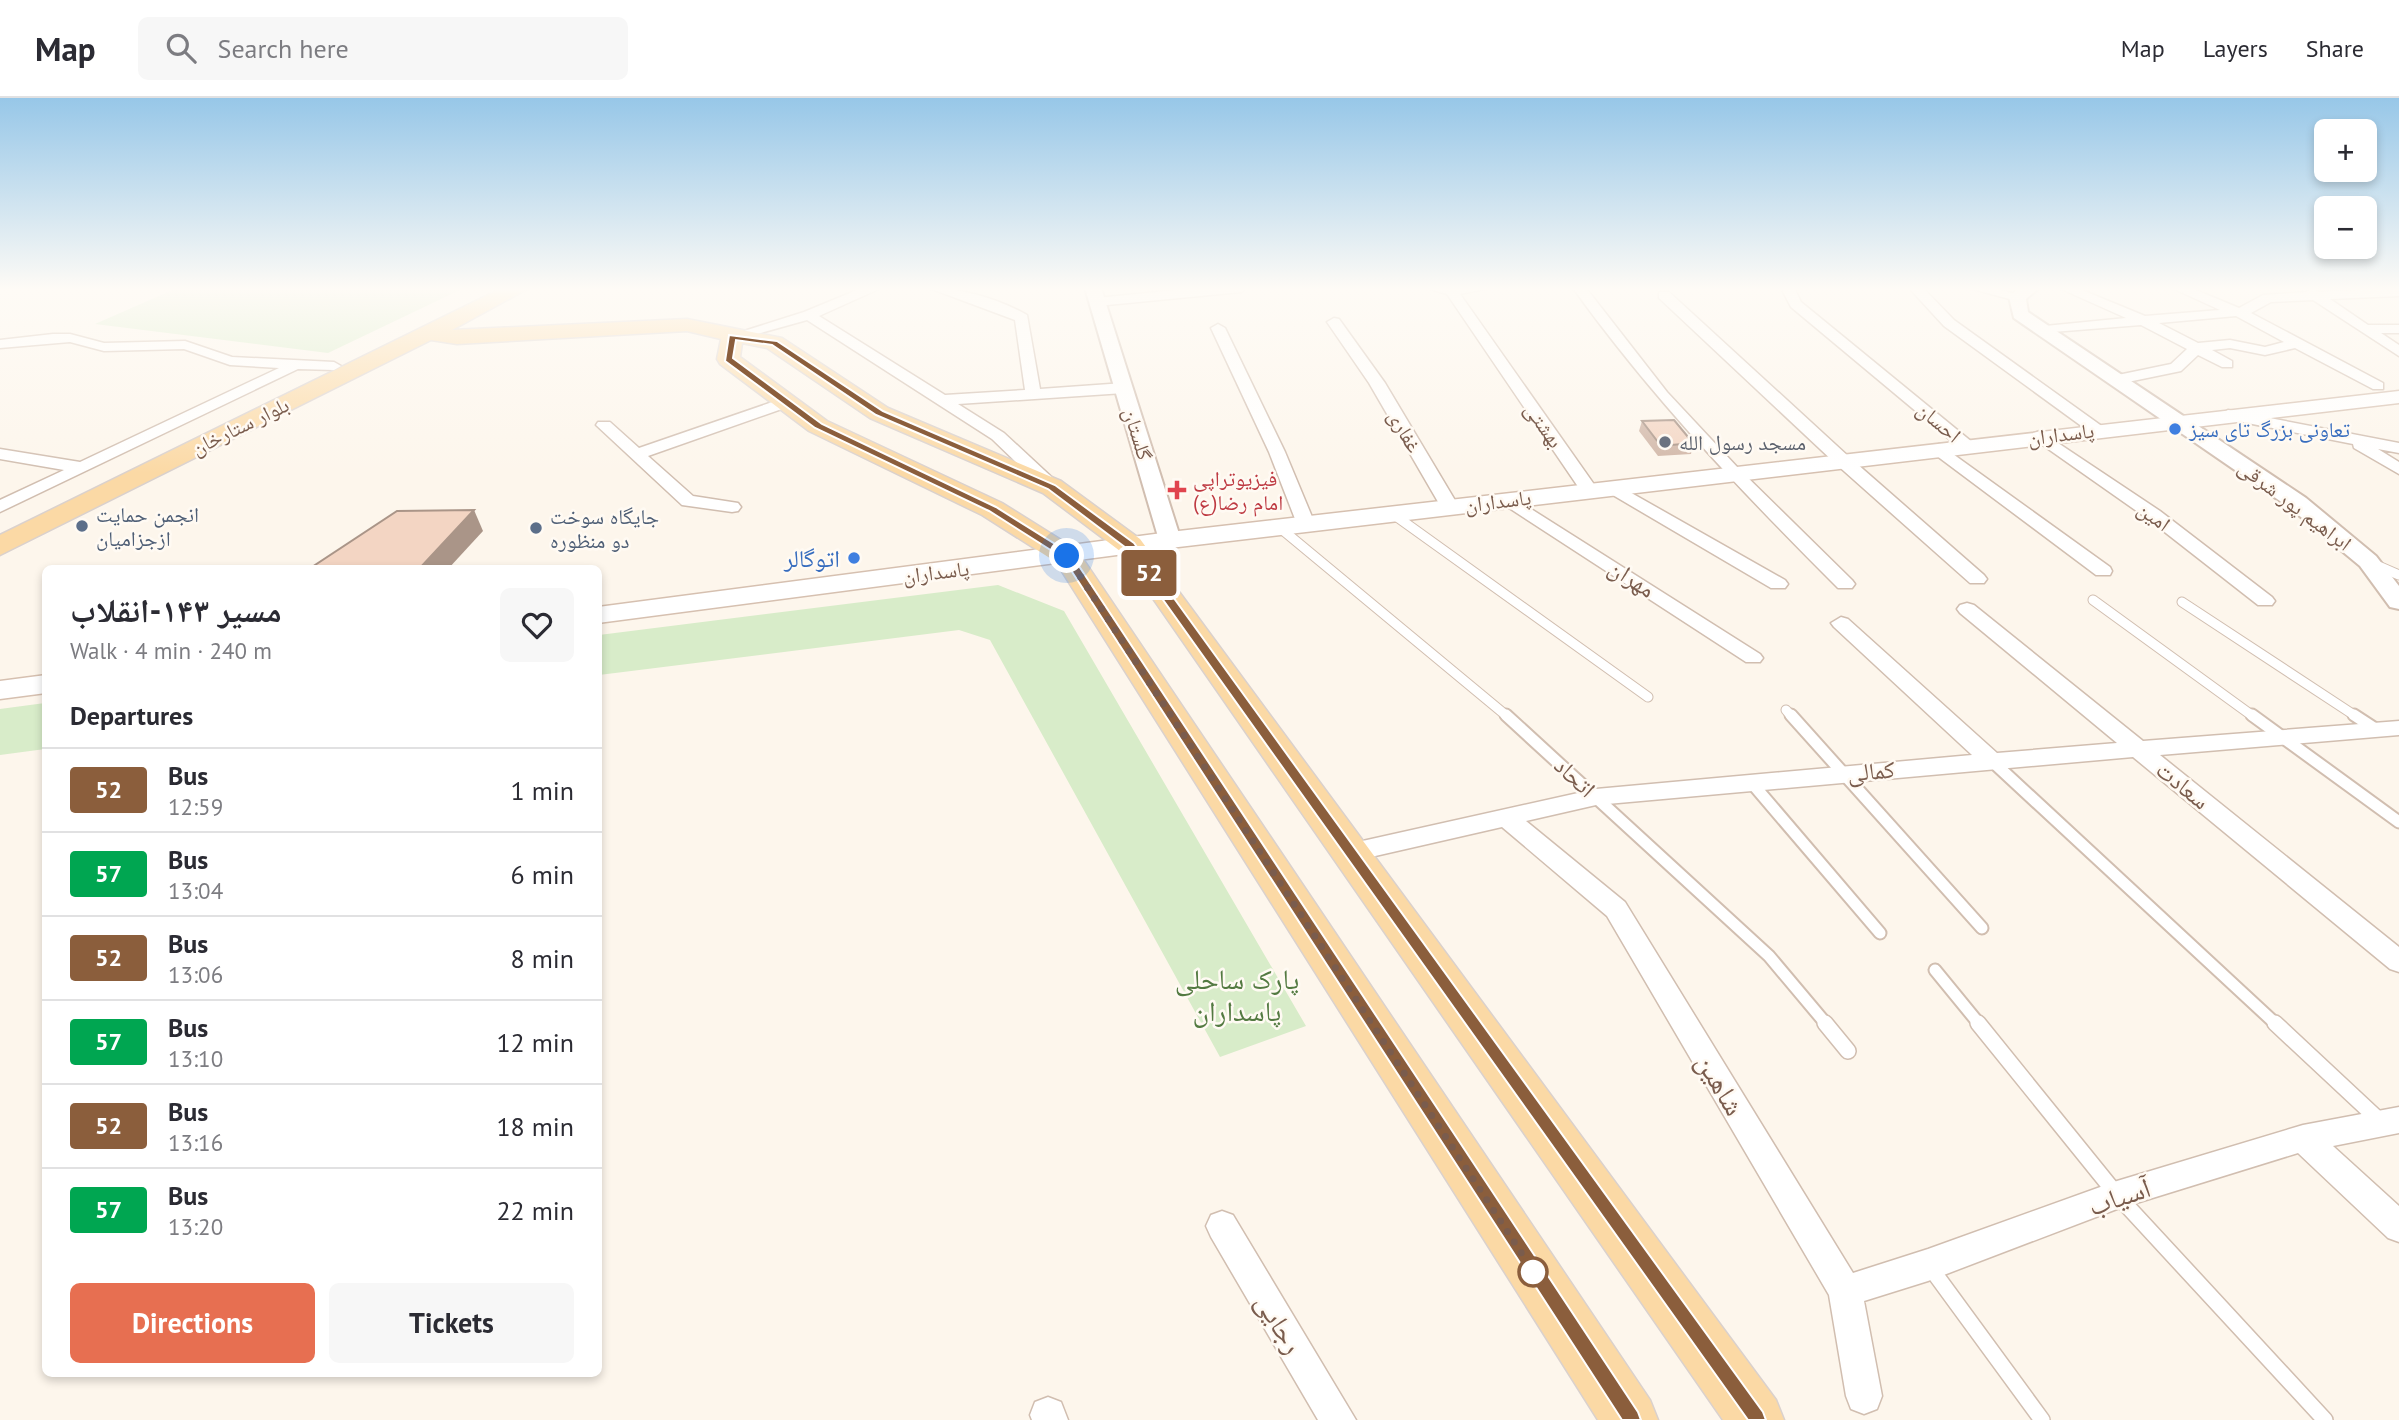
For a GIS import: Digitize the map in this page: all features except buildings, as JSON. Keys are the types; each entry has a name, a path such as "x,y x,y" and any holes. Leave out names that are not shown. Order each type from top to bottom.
{"main road":[{"name":"بلوار ستارخان","path":"0,528 367,350"},
{"name":"بلوار ستارخان","path":"0,546 394,350"},
{"path":"730,350 728,359 818,426 992,509 1067,556 1630,1420"},
{"path":"784,350 879,413 1052,487 1130,545 1756,1420"},
{"name":"پاسداران","path":"602,614 1067,556 1170,540 2228,415 2388,391"},
{"path":"0,690 42,685"}],"street":[{"path":"205,350 230,361 334,366"},
{"path":"863,350 998,436 1052,487"},
{"path":"1027,350 1033,394"},
{"name":"گلستان","path":"1112,350 1170,540"},
{"path":"1228,350 1278,452 1306,524"},
{"name":"غفاری","path":"1354,350 1377,383 1450,507"},
{"name":"بهشتی","path":"1495,350 1600,489"},
{"path":"1627,350 1662,394 1733,473 1844,583"},
{"path":"1723,350 1842,460 1977,579"},
{"name":"احسان","path":"1851,350 1966,445"},
{"path":"1987,350 2097,430"},
{"name":"ابراهیم پور شرقی","path":"2074,350 2298,503 2368,561 2399,602"},
{"path":"2118,379 2176,368 2194,350"},
{"path":"2199,350 2227,364"},
{"path":"2311,350 2388,391"},
{"path":"0,507 295,366"},
{"path":"942,400 1124,388"},
{"path":"637,454 787,402"},
{"path":"2228,415 2399,448"},
{"path":"604,425 688,501 732,507"},
{"name":"امین","path":"2040,436 2154,515 2265,601"},
{"path":"2346,436 2399,469"},
{"path":"1939,449 2103,571"},
{"path":"0,454 83,468"},
{"path":"1600,489 1778,584"},
{"name":"مهران","path":"1509,500 1753,658"},
{"name":"سعادت","path":"1967,609 2399,962"},
{"path":"1842,623 1992,761"},
{"name":"کمالی","path":"1349,853 1596,797 1841,773 2388,729"},
{"name":"شاهین","path":"1506,817 1616,909 1845,1291 1864,1396"},
{"name":"آسیاب","path":"1845,1291 1928,1265 2117,1195 2302,1138 2391,1121"},
{"path":"2302,1138 2399,1227"},
{"name":"رجایی","path":"1222,1226 1338,1420"}],"lane":[{"path":"1393,513 1648,697"},
{"name":"اتحاد","path":"1279,527 1519,726 1769,956 1848,1051"},
{"path":"2368,561 2399,575"},
{"path":"2093,600 2399,822"},
{"path":"2182,602 2388,729"},
{"path":"1786,710 1982,928"},
{"path":"1992,761 2391,1121"},
{"path":"1751,782 1880,933"},
{"path":"1935,970 2117,1195 2325,1420"},
{"path":"1928,1265 2042,1420"}],"green space":[{"path":"301,350 335,350 328,353"},
{"name":"پارک ساحلی پاسداران","path":"998,585 1064,611 1306,1026 1220,1057 990,640 959,630 602,675 602,635"},
{"path":"42,703 42,749 0,755 0,709"}],"bus line":[{"name":"52","path":"730,350 728,359 818,426 992,509 1067,556 1630,1420"},
{"name":"52","path":"784,350 879,413 962,451 1052,487 1130,545 1756,1420"}],"place":[{"name":"تعاونی بزرگ تای سیز","path":"2175,429"},
{"name":"مسجد رسول الله","path":"1665,442"},
{"name":"فیزیوتراپی امام رضا(ع)","path":"1177,490"},
{"name":"انجمن حمایت ازجزامیان","path":"82,526"},
{"name":"جایگاه سوخت دو منظوره","path":"536,528"},
{"name":"اتوگالر","path":"854,558"}],"route":[{"path":"1067,556 1539,1280 1533,1272"}]}
